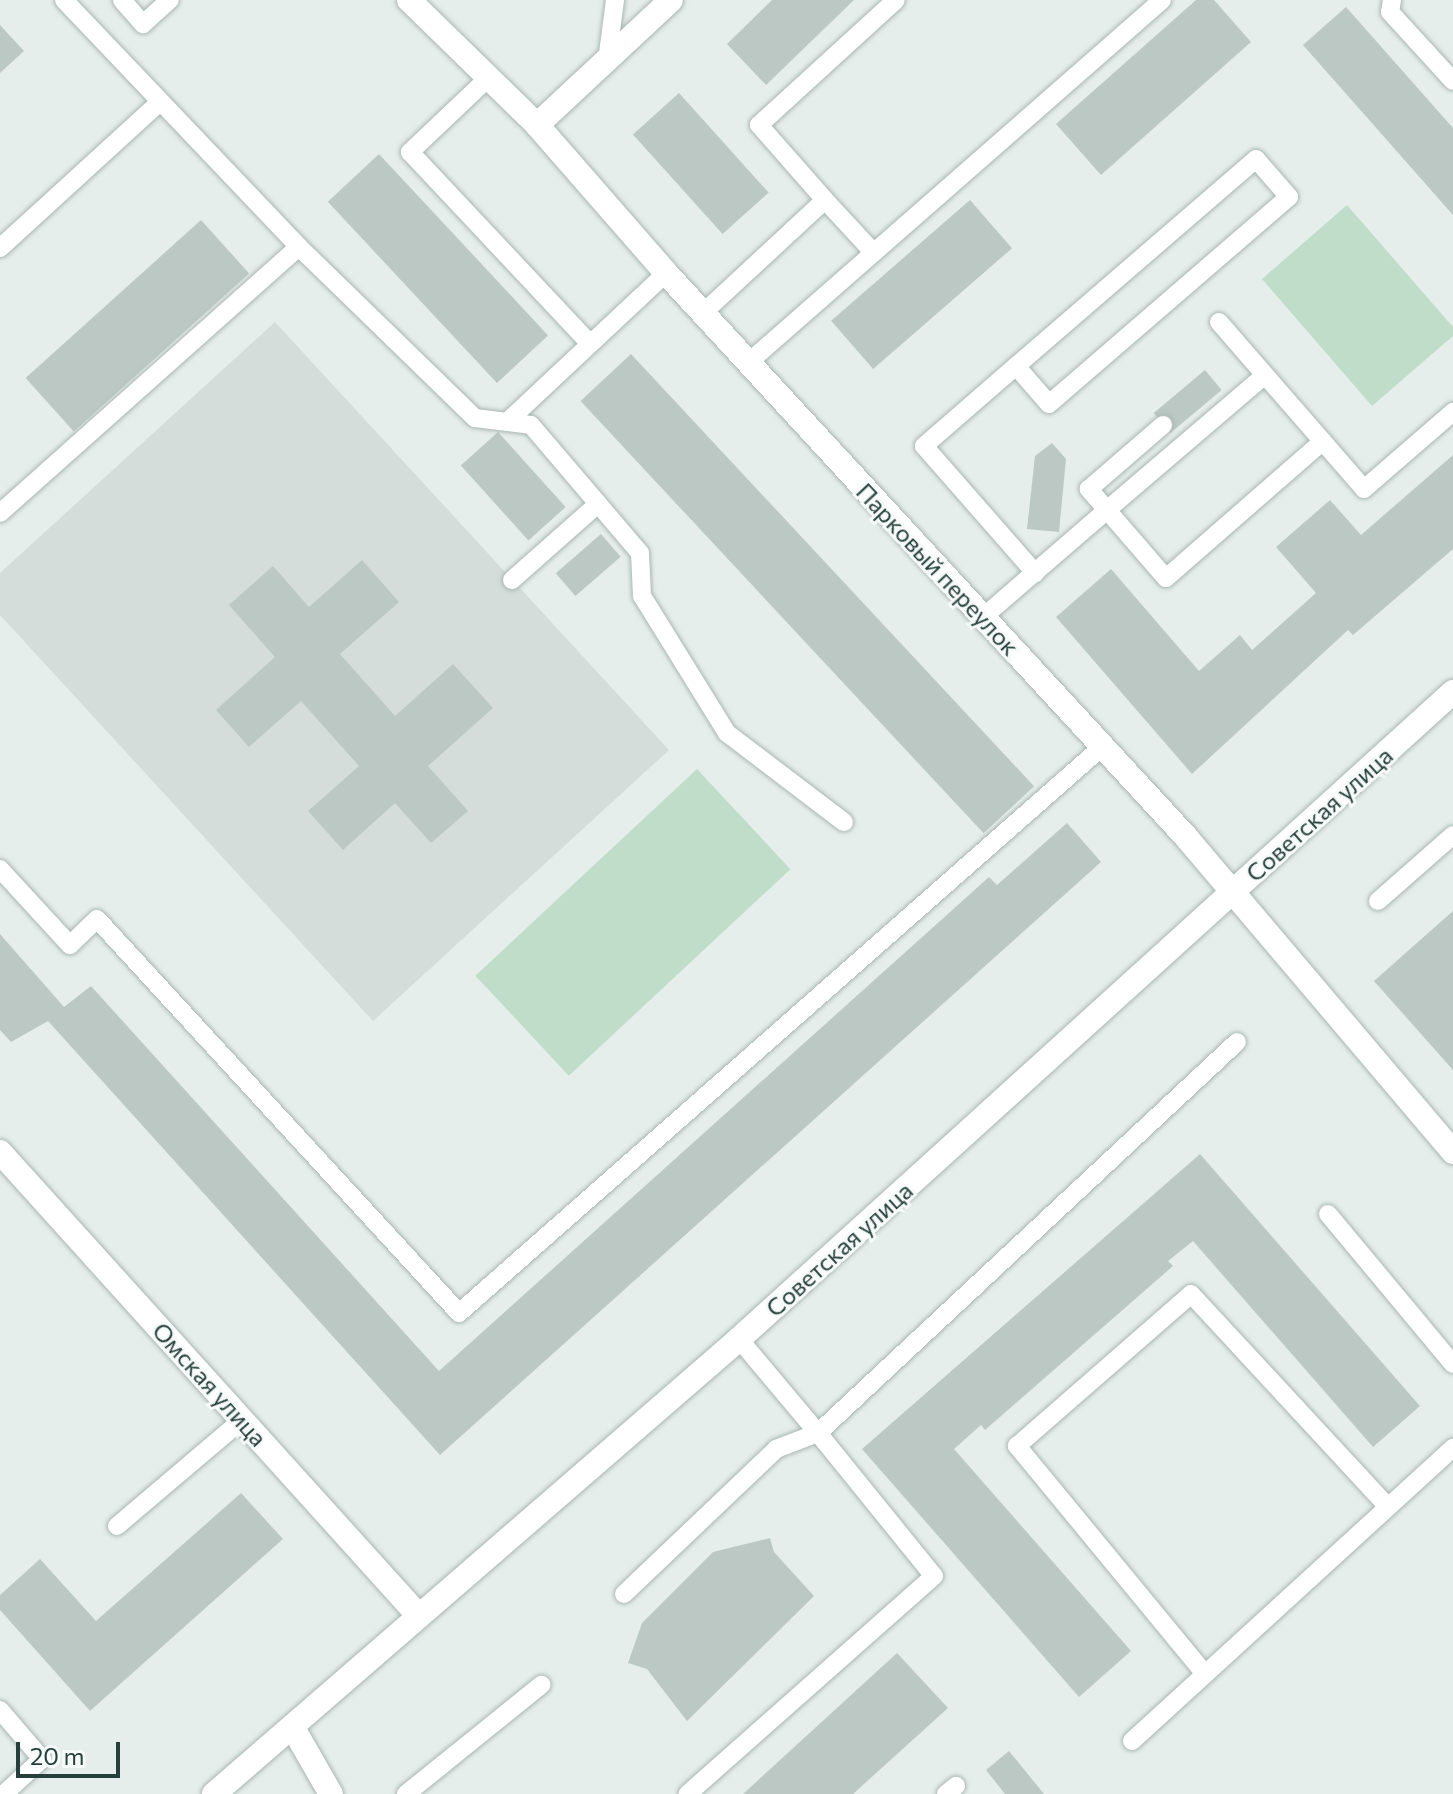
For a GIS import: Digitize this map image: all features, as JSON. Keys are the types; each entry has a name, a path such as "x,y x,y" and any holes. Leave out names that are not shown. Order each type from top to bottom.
{"street":[{"name":"Парковый переулок","path":"409,0 486,80 537,125 666,273 1103,746 1233,893 1453,1152"},
{"path":"537,125 671,0"},
{"name":"Советская улица","path":"214,1794 739,1339 1453,692"},
{"name":"Омская улица","path":"0,1152 419,1616"},
{"path":"293,1728 331,1794"}],"lane":[{"path":"64,0 299,247 475,418 531,425 640,553 642,596 727,733 844,822"},
{"path":"122,0 143,24 170,0"},
{"path":"607,61 615,0"},
{"path":"873,252 759,125 896,0"},
{"path":"749,362 1162,0"},
{"path":"1392,0 1390,12 1453,81"},
{"path":"486,80 410,152 590,344"},
{"path":"0,248 160,102"},
{"path":"1016,366 1049,404 1289,197 1256,159 1016,366 924,446 1035,573"},
{"path":"703,313 825,200"},
{"path":"0,513 299,247"},
{"path":"507,422 666,273"},
{"path":"1219,322 1364,489 1453,412"},
{"path":"982,618 1265,375"},
{"path":"1163,425 1089,489 1166,578 1323,441"},
{"path":"512,580 598,504"},
{"path":"0,869 70,945 97,919 459,1313 1103,746"},
{"path":"1378,901 1453,835"},
{"path":"624,1594 776,1449 818,1433 1237,1042"},
{"path":"1328,1214 1453,1364"},
{"path":"1205,1674 1017,1446 1191,1294 1388,1507"},
{"path":"688,1794 934,1576 739,1339"},
{"path":"117,1526 242,1420"},
{"path":"1132,1741 1453,1448"},
{"path":"406,1794 541,1685"},
{"path":"0,1710 42,1759 4,1794"}],"shaded area":[{"path":"275,322 669,750 373,1021 0,615 0,573"}],"green space":[{"path":"1347,205 1453,327 1453,336 1372,406 1262,279"},
{"path":"697,769 790,869 569,1076 475,976"}],"building":[{"path":"772,0 854,0 766,85 727,44"},
{"path":"1196,0 1214,0 1251,42 1101,175 1056,124"},
{"path":"1346,7 1453,128 1453,215 1303,45"},
{"path":"0,25 24,51 0,73"},
{"path":"679,93 769,193 723,234 633,134"},
{"path":"379,154 548,335 497,383 328,202"},
{"path":"970,200 1012,248 873,369 831,321"},
{"path":"201,220 249,274 74,431 26,378"},
{"path":"631,354 1034,786 984,833 581,401"},
{"path":"1205,370 1222,390 1170,433 1154,413"},
{"path":"498,432 566,507 528,541 461,465"},
{"path":"1052,443 1066,459 1059,532 1027,529 1035,456"},
{"path":"1453,455 1453,549 1353,635 1348,630 1192,774 1056,617 1111,569 1199,671 1240,635 1252,650 1316,593 1276,547 1330,500 1361,535"},
{"path":"601,534 621,557 575,596 556,573"},
{"path":"362,560 399,602 340,654 395,716 453,664 493,708 428,766 468,811 431,843 395,803 343,850 308,811 359,766 301,701 249,747 216,710 275,657 229,605 273,566 309,607"},
{"path":"1067,823 1101,862 440,1455 48,1021 11,1042 0,1030 0,934 64,1007 91,986 439,1371 989,877 997,885"},
{"path":"1453,911 1453,1070 1374,981"},
{"path":"1200,1154 1420,1406 1373,1447 1193,1241 1168,1261 1173,1266 985,1430 981,1425 954,1449 1131,1651 1079,1697 862,1449"},
{"path":"241,1493 283,1539 90,1711 0,1610 0,1595 40,1559 96,1621"},
{"path":"770,1538 774,1552 814,1596 687,1721 647,1669 628,1663 642,1623 713,1552"},
{"path":"897,1653 948,1708 853,1794 743,1794"},
{"path":"1009,1751 1044,1794 1005,1794 986,1770"}]}
